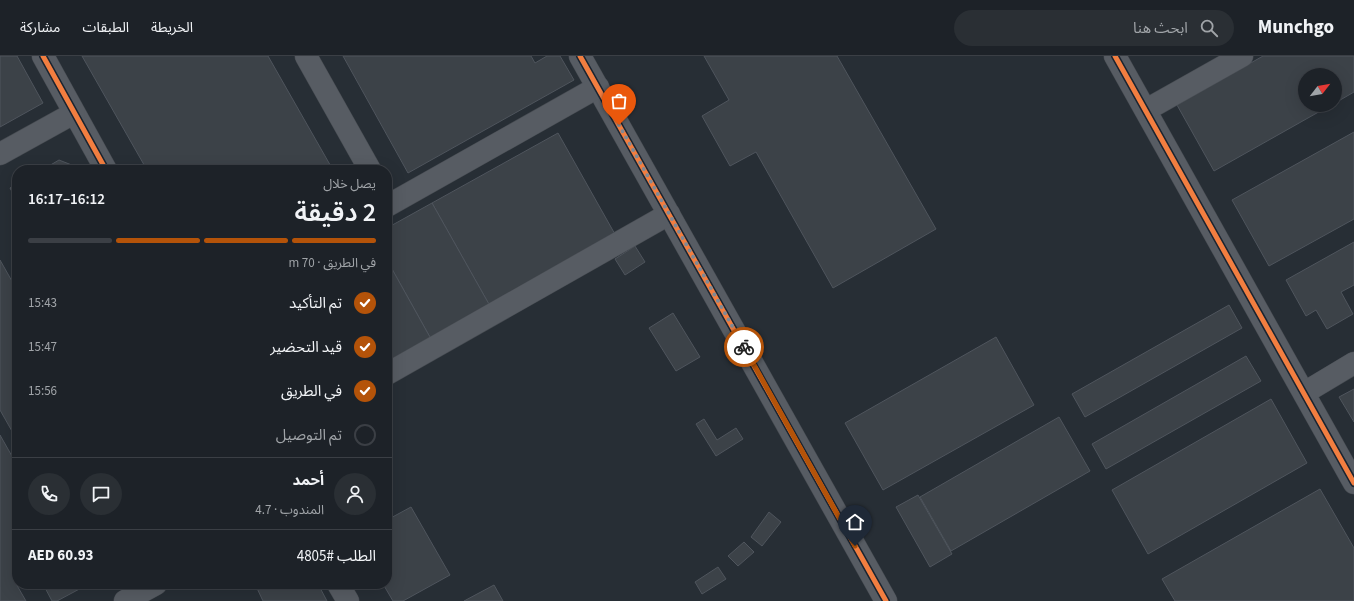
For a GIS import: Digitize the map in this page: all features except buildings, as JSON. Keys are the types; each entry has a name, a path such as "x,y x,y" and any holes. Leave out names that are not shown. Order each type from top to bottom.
{"street":[{"path":"42,56 103,165"},
{"path":"306,56 367,165"},
{"path":"580,56 886,601"},
{"path":"1115,56 1354,483"},
{"path":"1146,110 1242,56"},
{"path":"392,201 598,87"},
{"path":"0,154 74,113"},
{"path":"392,371 669,214"},
{"path":"1304,393 1354,363"},
{"path":"125,601 147,589"},
{"path":"341,589 348,601"}],"cycle path":[{"path":"43,56 103,165"},
{"path":"580,56 886,601"},
{"path":"1115,56 1354,483"}],"way so far":[{"path":"619,125 744,347"}],"route":[{"path":"744,347 855,546"}]}
